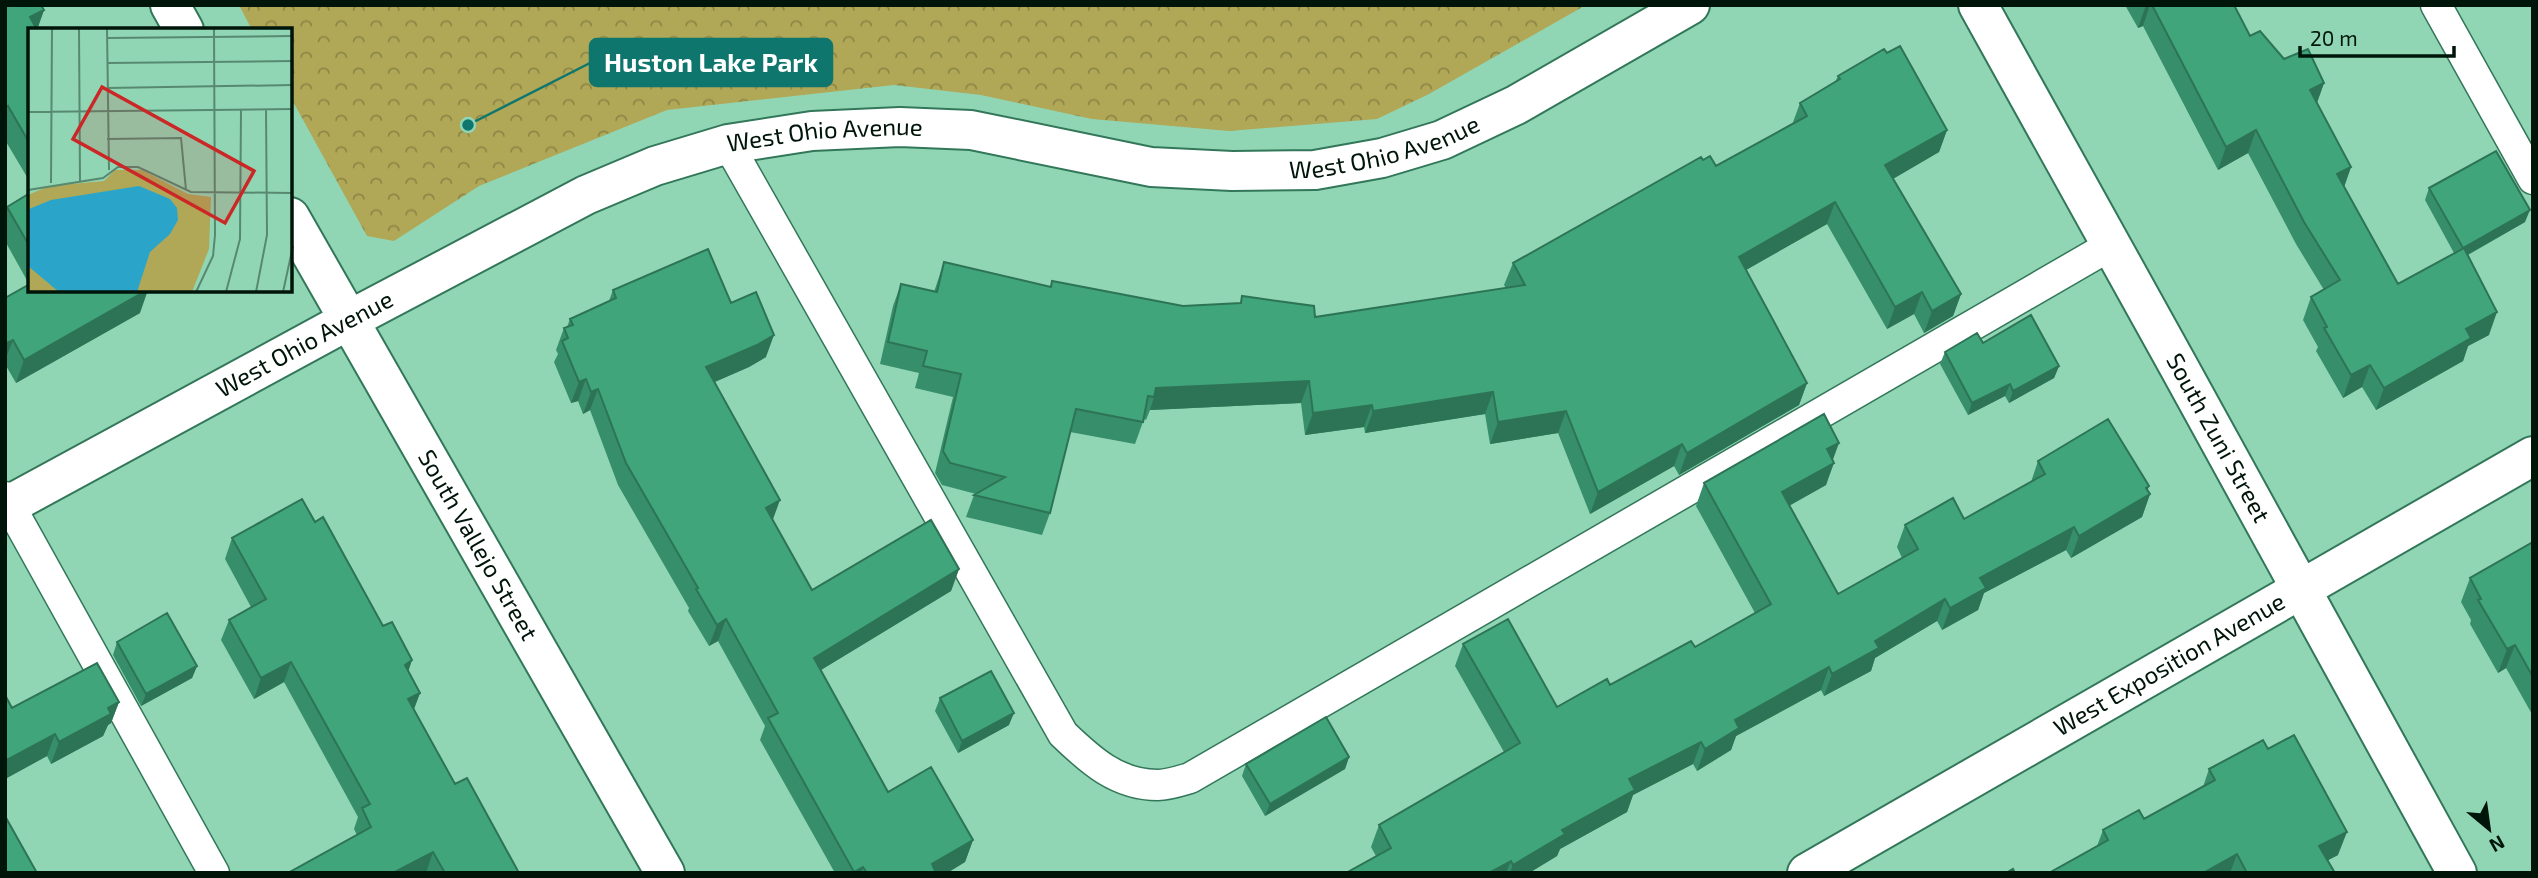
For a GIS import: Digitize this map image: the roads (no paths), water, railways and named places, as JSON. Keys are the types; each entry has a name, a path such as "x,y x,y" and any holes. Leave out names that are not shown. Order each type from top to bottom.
{"street":[{"path":"170,5 183,28"},
{"name":"West Ohio Avenue","path":"7,503 586,195 654,166 728,144 812,131 900,127 971,130 1151,167 1232,171 1315,170 1382,158 1442,140 1516,105 1690,5"},
{"name":"South Zuni Street","path":"1978,5 2113,244 2457,873"},
{"name":"South Vallejo Street","path":"292,220 665,873"},
{"name":"West Exposition Avenue","path":"1807,873 2533,456"}],"lane":[{"path":"2436,5 2533,179"},
{"path":"728,144 1063,734 1091,761 1120,779 1158,785 1191,778 2113,244"},
{"path":"7,503 214,873"}],"place":[{"name":"Huston Lake Park","path":"468,125"}]}
